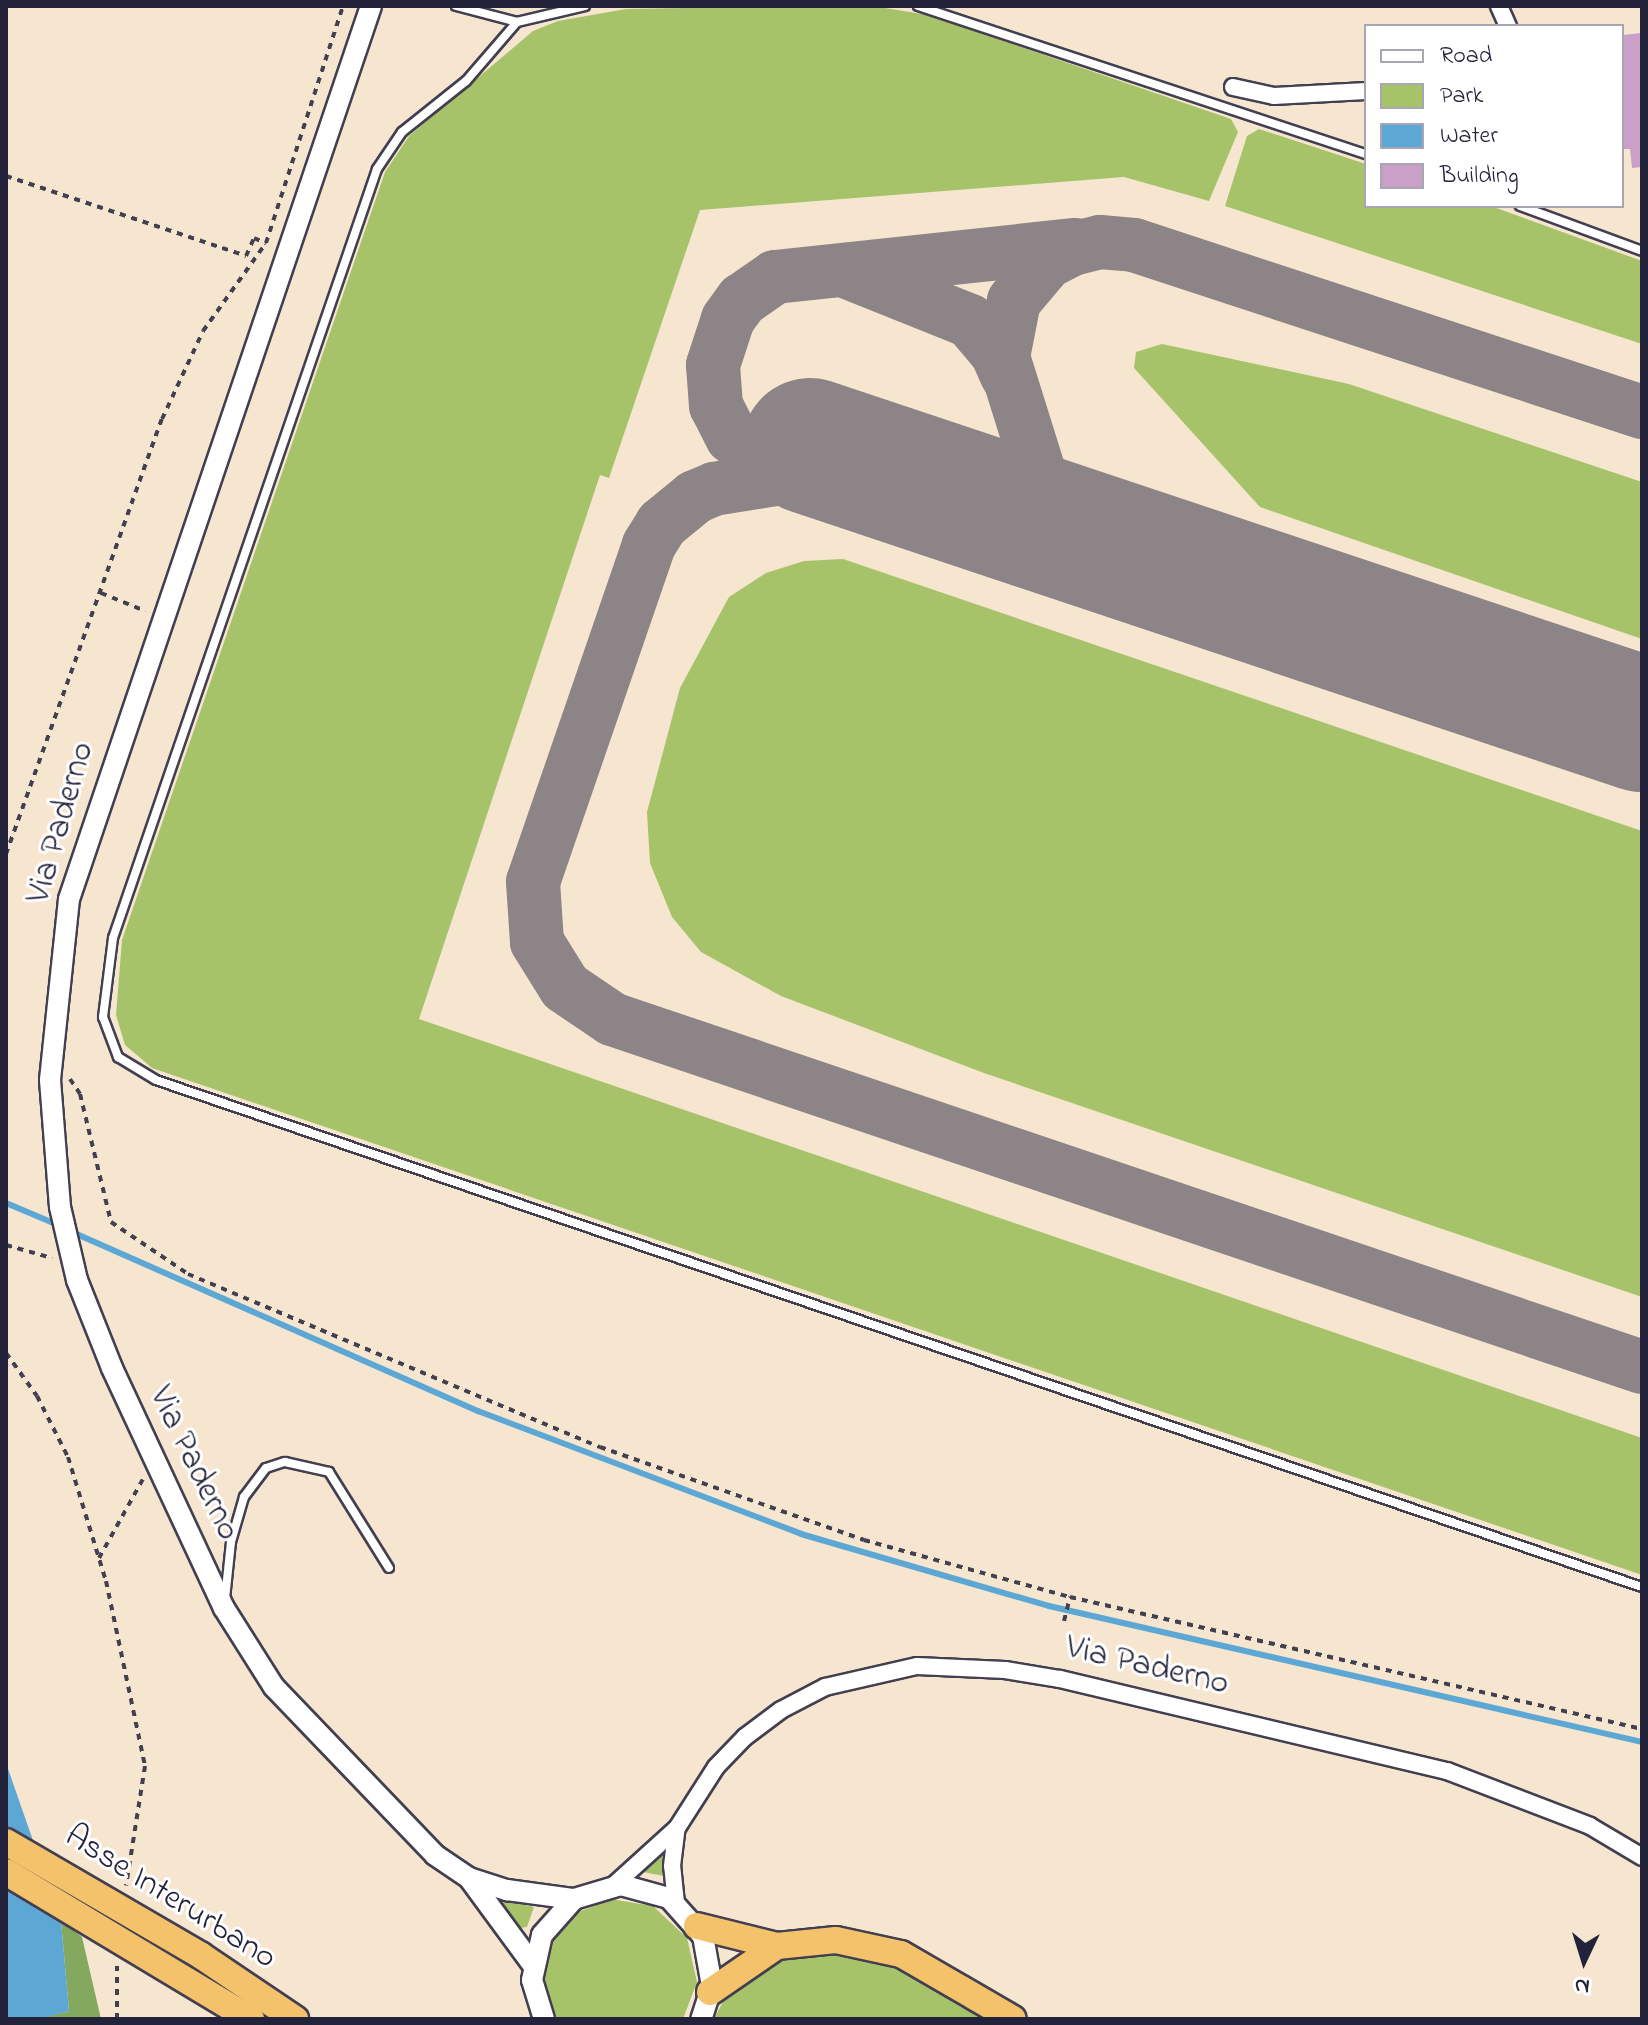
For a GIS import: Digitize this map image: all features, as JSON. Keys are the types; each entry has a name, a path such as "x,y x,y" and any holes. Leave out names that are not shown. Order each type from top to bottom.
{"highway":[{"name":"Asse Interurbano","path":"6,1842 200,1955 295,2019"},
{"name":"Asse Interurbano","path":"6,1872 251,2019"},
{"path":"697,1926 777,1946 836,1940 879,1947 935,1970 1013,2019"},
{"path":"710,1992 777,1946"}],"street":[{"name":"Via Paderno","path":"371,6 163,618 93,813 69,899 50,1080 60,1207 76,1275 155,1461 224,1608 274,1687 308,1727 406,1830 469,1878 533,1965"},
{"path":"1233,87 1274,96 1364,91"},
{"name":"Via Paderno","path":"469,1878 527,1895 574,1899 613,1886 677,1828 716,1767 781,1710 825,1687 871,1674 917,1666 960,1667 1060,1679 1447,1771 1590,1826 1642,1857"},
{"name":"Via Paderno","path":"676,1903 672,1866 677,1828"},
{"name":"Via Paderno","path":"613,1886 653,1890 676,1903 697,1926 709,1952 710,1992 701,2019"},
{"name":"Via Paderno","path":"544,2019 535,1996 533,1965 550,1921 574,1899"}],"lane":[{"path":"456,6 517,22 585,6"},
{"path":"918,6 1364,153"},
{"path":"517,22 466,81 402,132 377,169 113,938 103,1017 118,1057 156,1080 1642,1587"},
{"path":"1525,208 1642,251"},
{"path":"224,1608 231,1542 244,1497 266,1468 285,1462 329,1472 389,1568"}],"path":[{"path":"6,854 162,419 197,344 266,243 343,6"},
{"path":"6,176 246,256 254,238 266,243"},
{"path":"101,593 163,618"},
{"path":"71,1066 111,1222 188,1274 600,1447 864,1540 1069,1600 1642,1729"},
{"path":"6,1245 29,1255 45,1253 60,1277 76,1275"},
{"path":"6,1353 37,1396 68,1457 99,1558 145,1766 125,1897"},
{"path":"99,1558 155,1461"},
{"path":"1064,1621 1069,1600"},
{"path":"117,2019 118,1955"}],"green space":[{"path":"885,8 928,15 1231,119 1238,132 1209,201 1124,177 700,210 609,478 600,475 419,1019 1642,1438 1642,1575 152,1068 125,1045 116,1015 122,940 385,172 409,136 533,31 558,21 626,9"},
{"path":"1259,129 1364,163 1364,208 1496,208 1642,261 1642,344 1225,206 1247,136"},
{"path":"1162,344 1349,384 1642,482 1642,639 1260,507 1134,368 1136,352"},
{"path":"843,559 1642,831 1642,1297 984,1073 781,996 701,952 672,917 650,863 647,812 680,688 729,597 766,573 804,561"},
{"path":"662,1848 667,1850 664,1876 643,1872"},
{"path":"611,1899 653,1906 687,1938 697,1982 683,2019 556,2019 550,2010 542,1979 553,1937 571,1915"},
{"path":"506,1900 534,1907 527,1927 521,1928 503,1904"},
{"path":"61,1921 82,1937 101,2019 40,2018 69,2011"},
{"path":"794,1954 842,1954 903,1965 997,2019 714,2019 729,1990 749,1974"}],"water":[{"path":"6,1763 61,1921 69,2011 40,2019 6,2019"}],"building":[{"path":"1642,33 1642,167 1632,168 1630,149 1624,149 1624,35"}],"waterway":[{"path":"6,1203 58,1225"},
{"path":"72,1232 478,1411 801,1534 1049,1606 1642,1742"}],"taxiway":[{"path":"1103,540 1056,503 1040,475 1003,357 1014,301 1047,262 1072,249 1100,242 1134,245 1642,412"},
{"path":"1045,535 862,472 801,475 774,468 732,437 716,406 713,365 728,319 742,300 775,277 1075,245"},
{"path":"850,273 970,321 997,353 1007,375"},
{"path":"801,475 714,489 695,497 662,524 649,545 533,882 537,942 565,987 612,1019 1642,1367"}],"runway":[{"path":"810,446 1642,724"}]}
